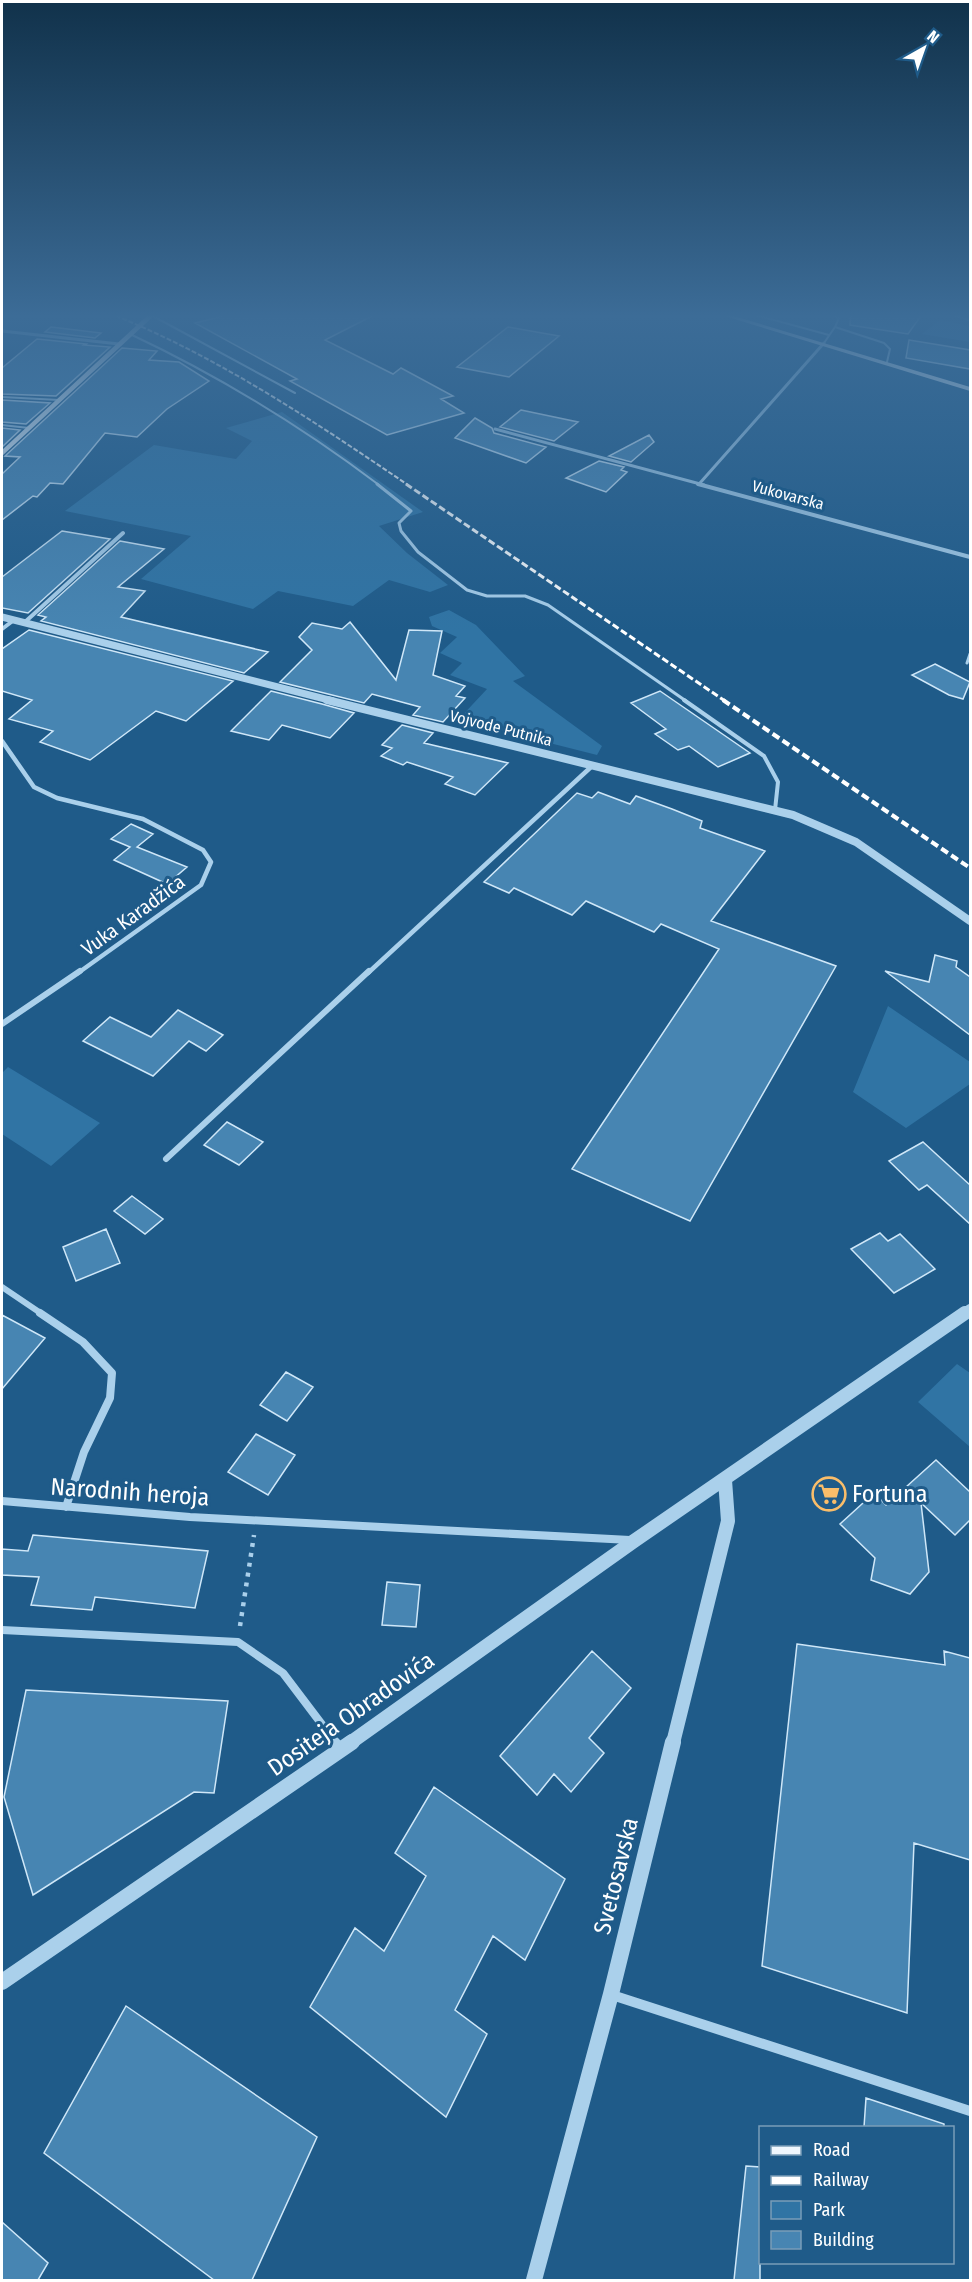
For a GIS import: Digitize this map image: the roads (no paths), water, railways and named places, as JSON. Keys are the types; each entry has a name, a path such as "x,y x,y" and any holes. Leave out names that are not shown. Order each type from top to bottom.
{"main road":[{"path":"2,454 38,419"}],"street":[{"path":"700,483 756,419"},
{"name":"Vukovarska","path":"495,429 970,557"},
{"path":"25,622 123,533"},
{"name":"Vojvode Putnika","path":"2,617 591,767 775,810 826,827 856,842 970,921"},
{"path":"2,629 14,620"},
{"name":"Vuka Karadžića","path":"2,741 34,787 57,798 143,819 203,850 211,862 201,885 29,1008 2,1024"},
{"path":"166,1159 591,767"},
{"path":"2,1287 82,1342 112,1373 110,1398 84,1452 66,1508"},
{"name":"Dositeja Obradovića","path":"2,1982 341,1750 634,1540 725,1480 970,1309"},
{"name":"Svetosavska","path":"534,2280 611,1994 728,1521 725,1480"},
{"name":"Narodnih heroja","path":"2,1501 66,1508 256,1520 634,1540"},
{"path":"2,1630 238,1642 283,1673 341,1750"},
{"path":"611,1994 970,2111"}],"lane":[{"path":"284,419 376,482 411,511 399,523 401,534 427,560 465,588 473,593 489,597 528,596 548,605 764,756 778,774 780,783 775,810"},
{"path":"2,425 29,428"},
{"path":"967,663 970,654"}],"railway":[{"path":"310,419 408,485"},
{"path":"406,484 725,701"},
{"path":"723,700 970,868"}],"place":[{"name":"Fortuna","path":"829,1494"}]}
